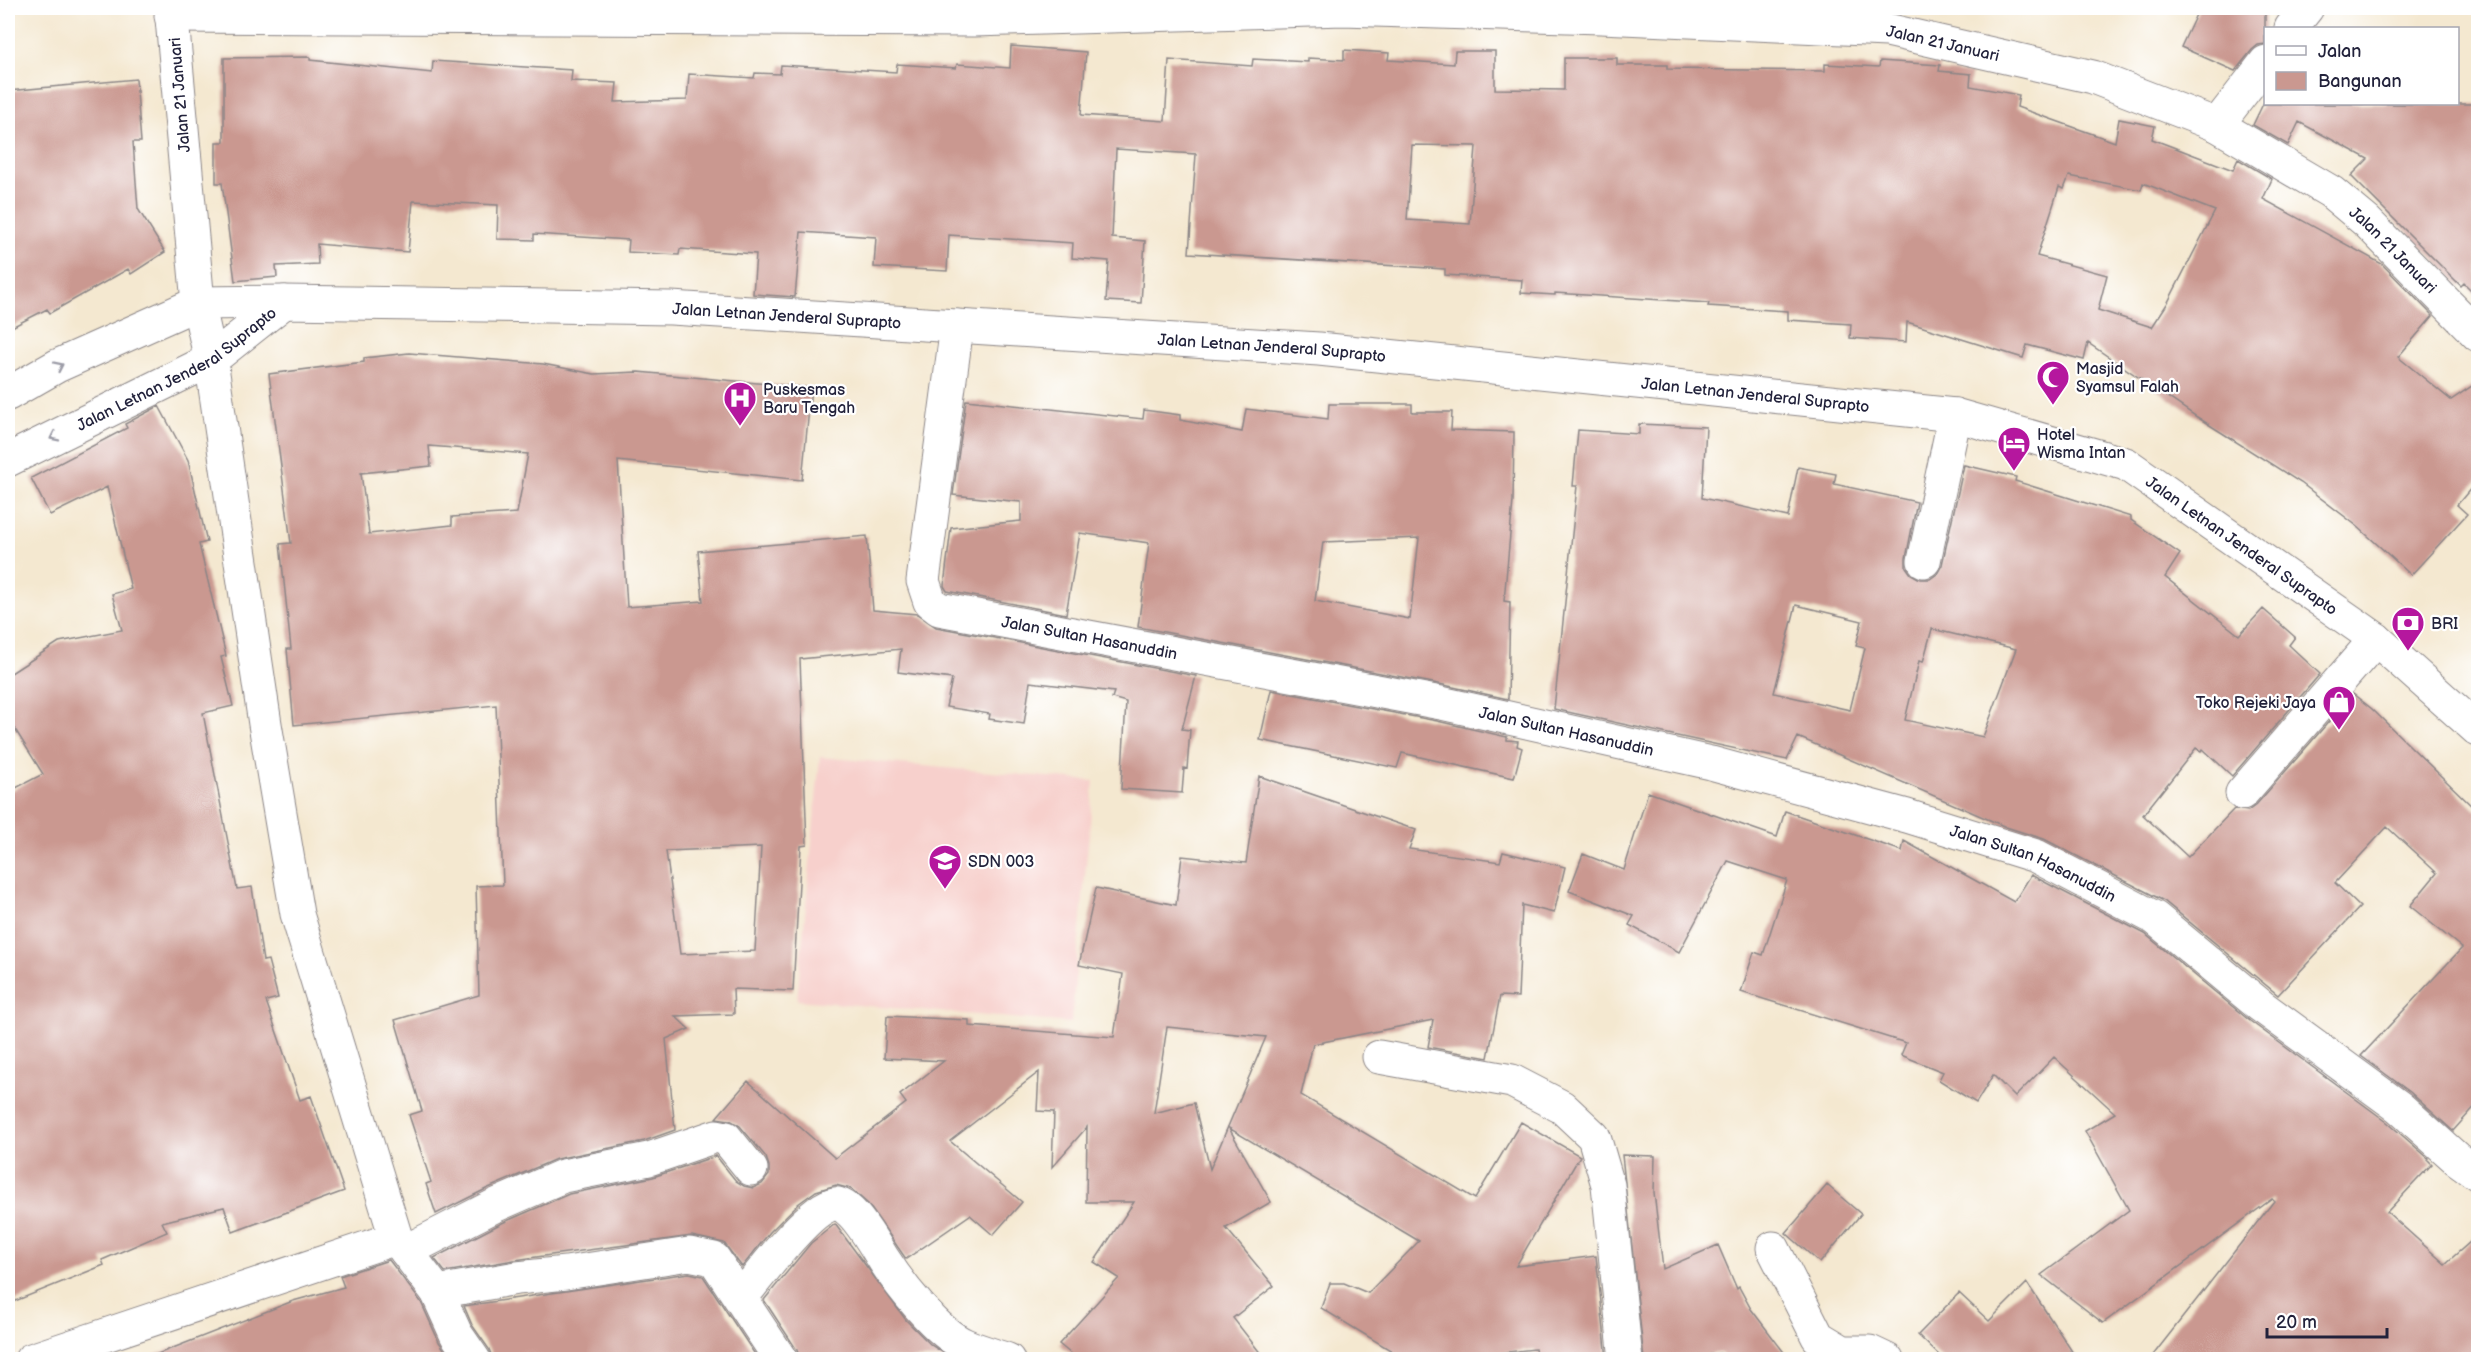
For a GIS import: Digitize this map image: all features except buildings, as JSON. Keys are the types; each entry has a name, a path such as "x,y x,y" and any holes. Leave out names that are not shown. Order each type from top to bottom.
{"street":[{"path":"2292,27 2307,8"},
{"name":"Jalan 21 Januari","path":"401,1245 297,914 265,724 211,360 198,303 171,12 973,14 1343,9 1601,17 1887,30 2093,77 2217,125 2331,192 2367,222 2478,334"},
{"path":"2217,125 2264,63"},
{"path":"8,394 57,366 198,303 284,302"},
{"name":"Jalan Letnan Jenderal Suprapto","path":"8,460 211,360 284,302 671,308 1319,350 1955,415 2126,464 2376,639 2478,730"},
{"name":"Jalan Sultan Hasanuddin","path":"957,326 923,581 930,602 939,609 1441,703 1700,760 1907,816 2036,856 2155,918 2261,1006 2399,1107 2457,1159 2478,1174"},
{"path":"1924,561 1955,415"},
{"path":"2242,793 2376,639"},
{"path":"1379,1057 1512,1081 1562,1107 1594,1137 1608,1185 1626,1359"},
{"path":"31,1359 401,1245 563,1176 650,1160 706,1138 716,1136 726,1138 751,1169"},
{"path":"741,1298 798,1229 822,1209 834,1203 844,1206 857,1219 899,1283 944,1331 963,1345 1008,1359"},
{"path":"401,1245 437,1292 456,1334 474,1359"},
{"path":"1773,1248 1818,1337 1842,1352 1870,1352 1887,1359"},
{"path":"437,1292 516,1278 566,1273 689,1254 714,1259 781,1359"}],"shaded area":[{"name":"SDN 003","path":"820,757 1094,781 1071,1023 797,1000"}],"place":[{"name":"Masjid Syamsul Falah","path":"2053,406"},
{"name":"Puskesmas Baru Tengah","path":"740,427"},
{"name":"Hotel Wisma Intan","path":"2014,472"},
{"name":"BRI","path":"2408,652"},
{"name":"Toko Rejeki Jaya","path":"2339,731"},
{"name":"SDN 003","path":"945,890"}]}
